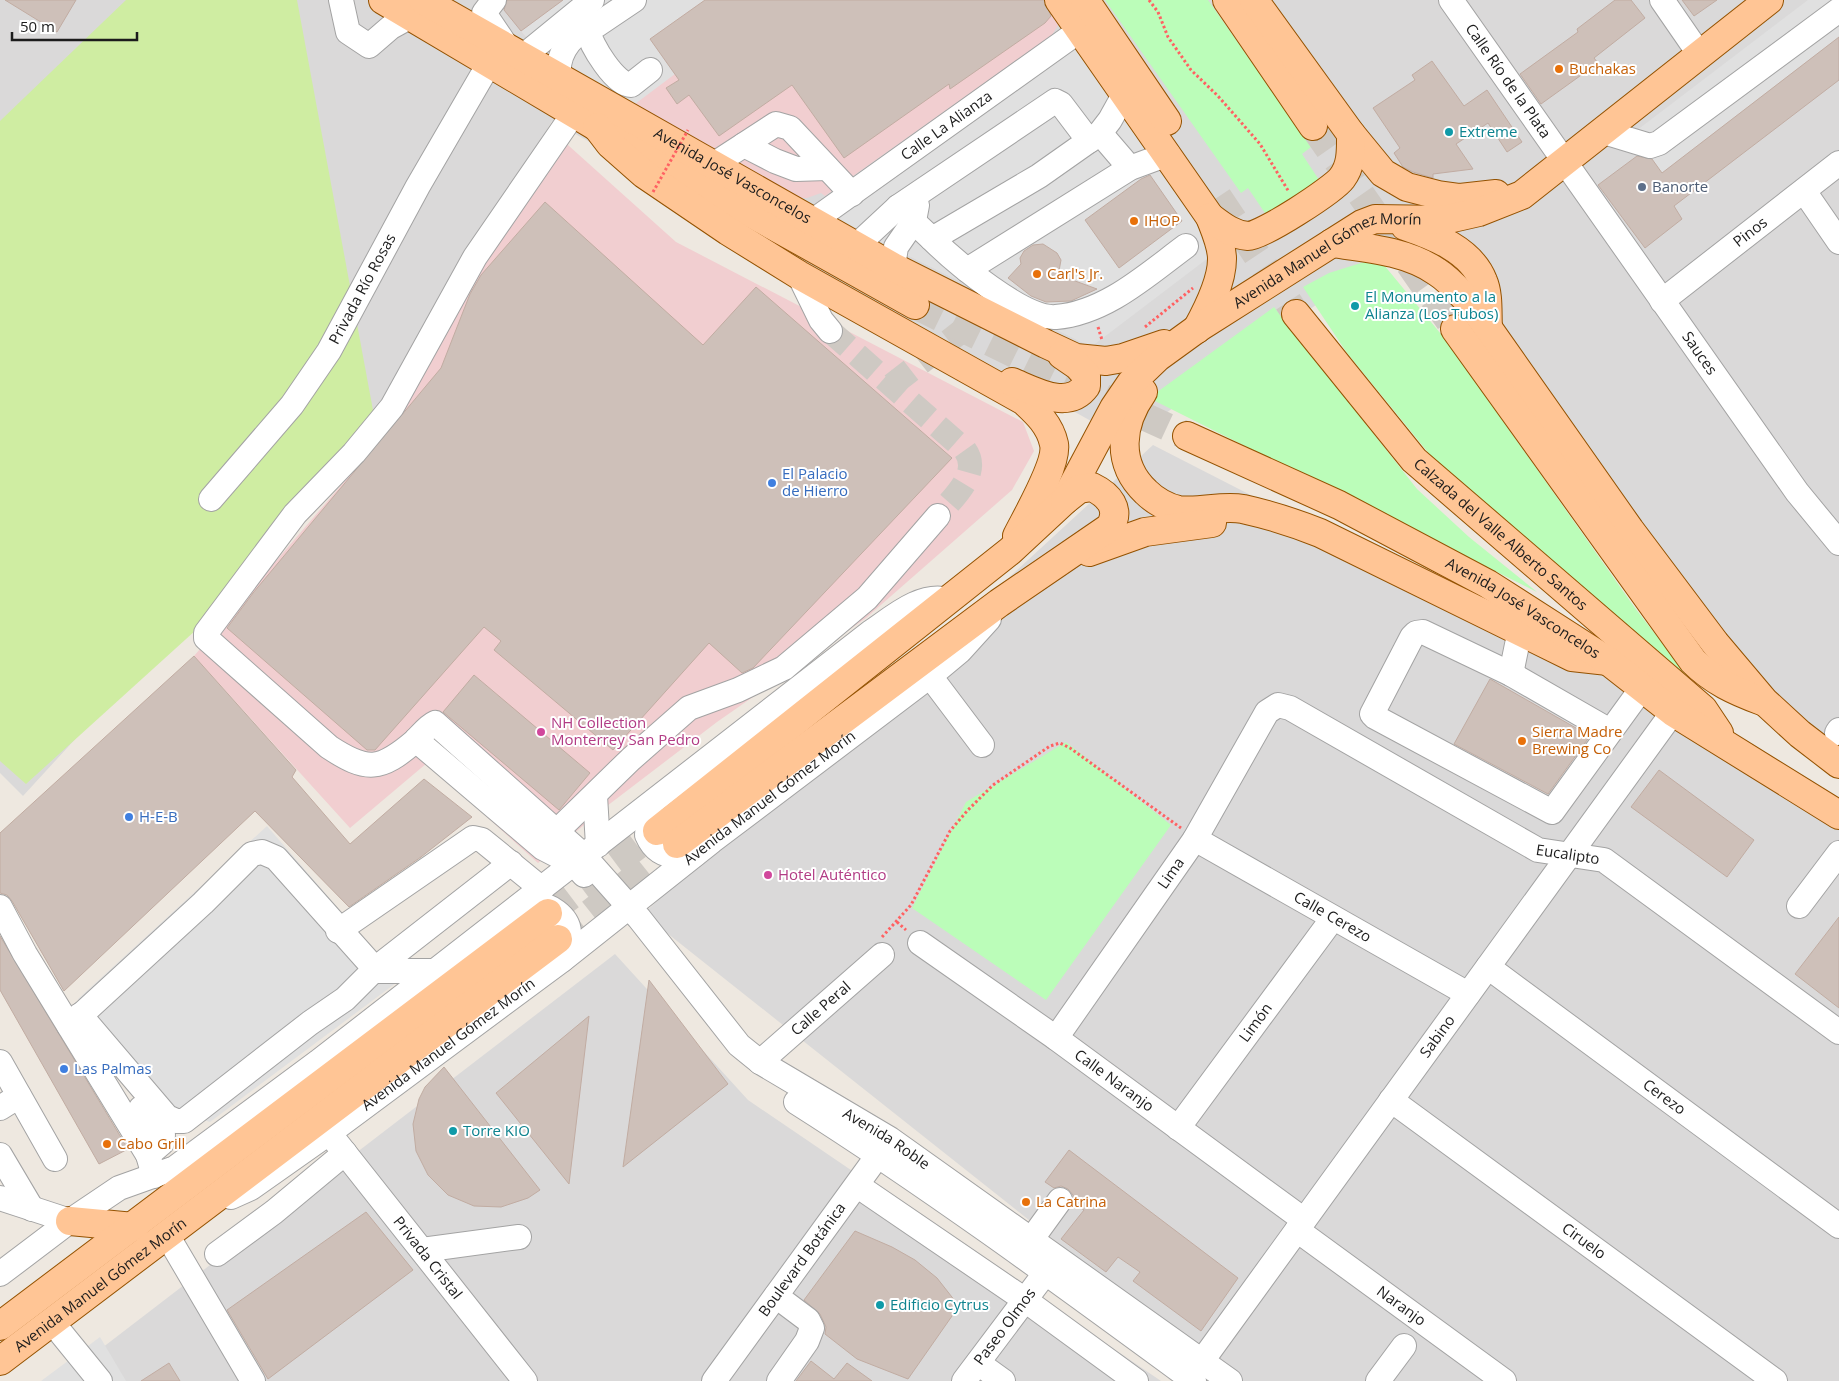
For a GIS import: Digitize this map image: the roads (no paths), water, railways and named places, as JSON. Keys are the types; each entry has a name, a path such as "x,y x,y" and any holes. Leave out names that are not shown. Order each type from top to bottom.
{"main road":[{"name":"Avenida José Vasconcelos","path":"383,0 417,8 507,57 560,79 893,267 1046,344"},
{"path":"1059,0 1079,31 1168,154 1214,207 1222,265 1218,282 1191,333 1134,405 1125,432 1124,446 1128,466 1140,486 1150,496 1177,510 1235,508 1282,519 1320,533 1572,657 1608,661"},
{"path":"1085,0 1230,231 1249,236 1260,233 1336,186 1343,177 1351,156 1351,134"},
{"path":"1227,0 1313,126"},
{"path":"1254,0 1351,134 1383,173 1407,187 1460,198 1486,194 1522,195"},
{"name":"Avenida Manuel Gómez Morín","path":"676,843 948,600 1010,551 1065,500 1114,408 1130,383 1144,368 1191,333 1362,224 1376,219 1444,220 1478,212 1522,195 1769,0"},
{"name":"Avenida José Vasconcelos","path":"507,57 574,113 597,127 915,305"},
{"path":"597,127 610,144 644,174 728,231 799,275 1024,401 1038,413 1049,428 1055,445 1052,462 1010,551"},
{"path":"1387,219 1433,236 1457,250 1469,261 1483,281 1488,328"},
{"path":"1332,243 1381,250 1422,263 1438,272 1454,286 1488,328 1630,530 1715,643 1764,701 1800,734 1839,764"},
{"name":"Calzada del Valle Alberto Santos","path":"1296,314 1414,460 1704,709 1718,730 1722,740"},
{"path":"1455,329 1693,661 1705,673 1730,689 1764,701"},
{"path":"1046,344 1076,358 1106,361 1123,358 1191,333"},
{"path":"943,355 1038,393 1061,399 1074,397 1086,386 1086,375 1078,366 1046,344"},
{"name":"Avenida José Vasconcelos","path":"1187,436 1339,505 1488,584 1608,661 1673,712 1722,740 1830,809"},
{"path":"999,603 1110,527 1115,514 1114,506 1092,487 1079,489 1065,500"},
{"path":"1053,567 1098,548 1145,532 1265,516"},
{"name":"Avenida Manuel Gómez Morín","path":"676,843 999,603"},
{"path":"1830,809 1839,830"},
{"name":"Avenida Manuel Gómez Morín","path":"0,1326 134,1227 545,901"},
{"name":"Avenida Manuel Gómez Morín","path":"0,1361 201,1209 560,950"},
{"path":"70,1221 134,1227"}],"street":[{"path":"341,0 348,32 369,46 417,8"},
{"path":"484,4 507,57 592,0"},
{"path":"560,79 560,57 568,44 576,36 588,31 634,0"},
{"name":"Calle Río de la Plata","path":"1450,0 1565,162"},
{"path":"1662,0 1700,55"},
{"path":"1604,132 1650,146 1659,143 1839,10"},
{"path":"588,31 593,44 608,68 625,84 631,85 650,70"},
{"name":"Calle La Alianza","path":"813,222 1079,31"},
{"name":"Privada Río Rosas","path":"211,499 292,406 330,351 418,186 507,57"},
{"path":"932,239 1039,176 1094,137 1110,120 1125,93"},
{"path":"893,267 896,247 906,214 919,193 1055,101 1062,104 1094,137 1130,168"},
{"path":"574,113 475,257 392,407 354,453 296,514 206,633 206,638 223,656 329,747 351,762 364,765 383,763 416,740 435,723 556,832 585,855"},
{"path":"713,165 776,124 790,128 852,194"},
{"path":"744,145 774,161 796,169 828,168"},
{"path":"967,270 1130,168 1168,154"},
{"name":"Sauces","path":"1565,162 1797,492 1839,543"},
{"name":"Pinos","path":"1662,301 1839,163"},
{"path":"1804,190 1839,242"},
{"path":"906,214 967,270 1005,297 1033,313 1054,318 1092,307 1116,296 1186,246"},
{"path":"856,246 906,214"},
{"path":"799,275 816,313 830,331"},
{"path":"784,668 867,598 938,516"},
{"name":"Avenida Manuel Gómez Morín","path":"0,1274 70,1221 151,1166 175,1168 318,1062 518,908 545,901 585,855 871,632 919,602 934,598 948,600"},
{"name":"Avenida Manuel Gómez Morín","path":"201,1209 251,1188 329,1134 560,950 623,912 676,843 930,676 973,639 984,627 999,603"},
{"path":"1512,674 1520,630"},
{"path":"556,832 631,759 689,708 738,690 784,668 871,632"},
{"path":"1610,731 1512,674 1423,632 1416,633 1372,714 1552,812 1642,688"},
{"path":"930,676 982,745"},
{"name":"Lima","path":"1056,1038 1195,839 1267,712 1272,706 1278,705"},
{"name":"Eucalipto","path":"1278,705 1290,708 1538,850 1569,856 1597,857 1607,862 1839,1032"},
{"name":"Sabino","path":"1198,1371 1391,1100 1673,712"},
{"path":"416,740 543,848 585,855"},
{"path":"585,855 595,796"},
{"path":"652,802 646,828 650,843 670,857 676,843"},
{"path":"338,931 473,838 482,840 510,863 545,901"},
{"name":"Calle Cerezo","path":"1195,839 1468,994"},
{"path":"74,1020 203,903 252,854 262,852 276,858 338,931 375,969 379,971 435,971"},
{"path":"1799,906 1839,852"},
{"name":"Avenida Roble","path":"585,855 623,912 728,1054 750,1072 884,1147 1046,1272 1156,1353 1198,1371 1230,1381"},
{"path":"0,907 25,954 74,1020 171,1120 184,1121 310,1023 346,999 375,969 510,863"},
{"path":"518,908 542,904 549,907 564,920 569,935 560,950"},
{"name":"Avenida Roble","path":"623,912 739,1045 760,1062 884,1147 1032,1240 1198,1371"},
{"name":"Limón","path":"1178,1128 1333,918"},
{"name":"Calle Naranjo","path":"920,943 1056,1038 1178,1128 1301,1225"},
{"name":"Calle Peral","path":"760,1062 882,955"},
{"name":"Cerezo","path":"1488,967 1839,1226"},
{"path":"74,1020 91,1060 151,1166"},
{"path":"310,1023 318,1062"},
{"path":"0,1062 10,1102 55,1159"},
{"name":"Ciruelo","path":"1391,1100 1775,1381"},
{"name":"Privada Cristal","path":"329,1134 525,1381"},
{"name":"Boulevard Botánica","path":"714,1381 858,1186 884,1147"},
{"path":"217,1254 288,1200 345,1153"},
{"path":"0,1155 32,1209"},
{"path":"858,1186 1025,1300 1136,1381 1156,1353"},
{"path":"1032,1240 1060,1200"},
{"path":"3,1203 32,1209 70,1221"},
{"name":"Naranjo","path":"1301,1225 1504,1381"},
{"path":"167,1235 253,1381"},
{"path":"422,1250 519,1237"},
{"name":"Paseo Olmos","path":"971,1372 1046,1272"},
{"path":"776,1296 808,1320 812,1328 808,1341 779,1381"},
{"path":"52,1322 100,1381"},
{"path":"1378,1381 1404,1346"},
{"path":"971,1372 1003,1381"}],"tunnel":[{"path":"1313,126 1455,329"},
{"path":"1218,197 1296,314"},
{"path":"915,305 1102,397 1187,436"},
{"path":"892,385 963,330"},
{"path":"830,331 965,450 969,459 968,477 957,494 938,516"},
{"path":"548,913 657,831"},
{"path":"558,939 677,844"}],"place":[{"name":"Buchakas","path":"1559,69"},
{"name":"Extreme","path":"1449,132"},
{"name":"Banorte","path":"1642,187"},
{"name":"IHOP","path":"1134,221"},
{"name":"Carl's Jr.","path":"1037,274"},
{"name":"El Monumento a la Alianza (Los Tubos)","path":"1355,306"},
{"name":"El Palacio de Hierro","path":"772,483"},
{"name":"NH Collection Monterrey San Pedro","path":"541,732"},
{"name":"Sierra Madre Brewing Co","path":"1522,741"},
{"name":"H-E-B","path":"129,817"},
{"name":"Hotel Auténtico","path":"768,875"},
{"name":"Las Palmas","path":"64,1069"},
{"name":"Torre KIO","path":"453,1131"},
{"name":"Cabo Grill","path":"107,1144"},
{"name":"La Catrina","path":"1026,1202"},
{"name":"Edificio Cytrus","path":"880,1305"}]}
